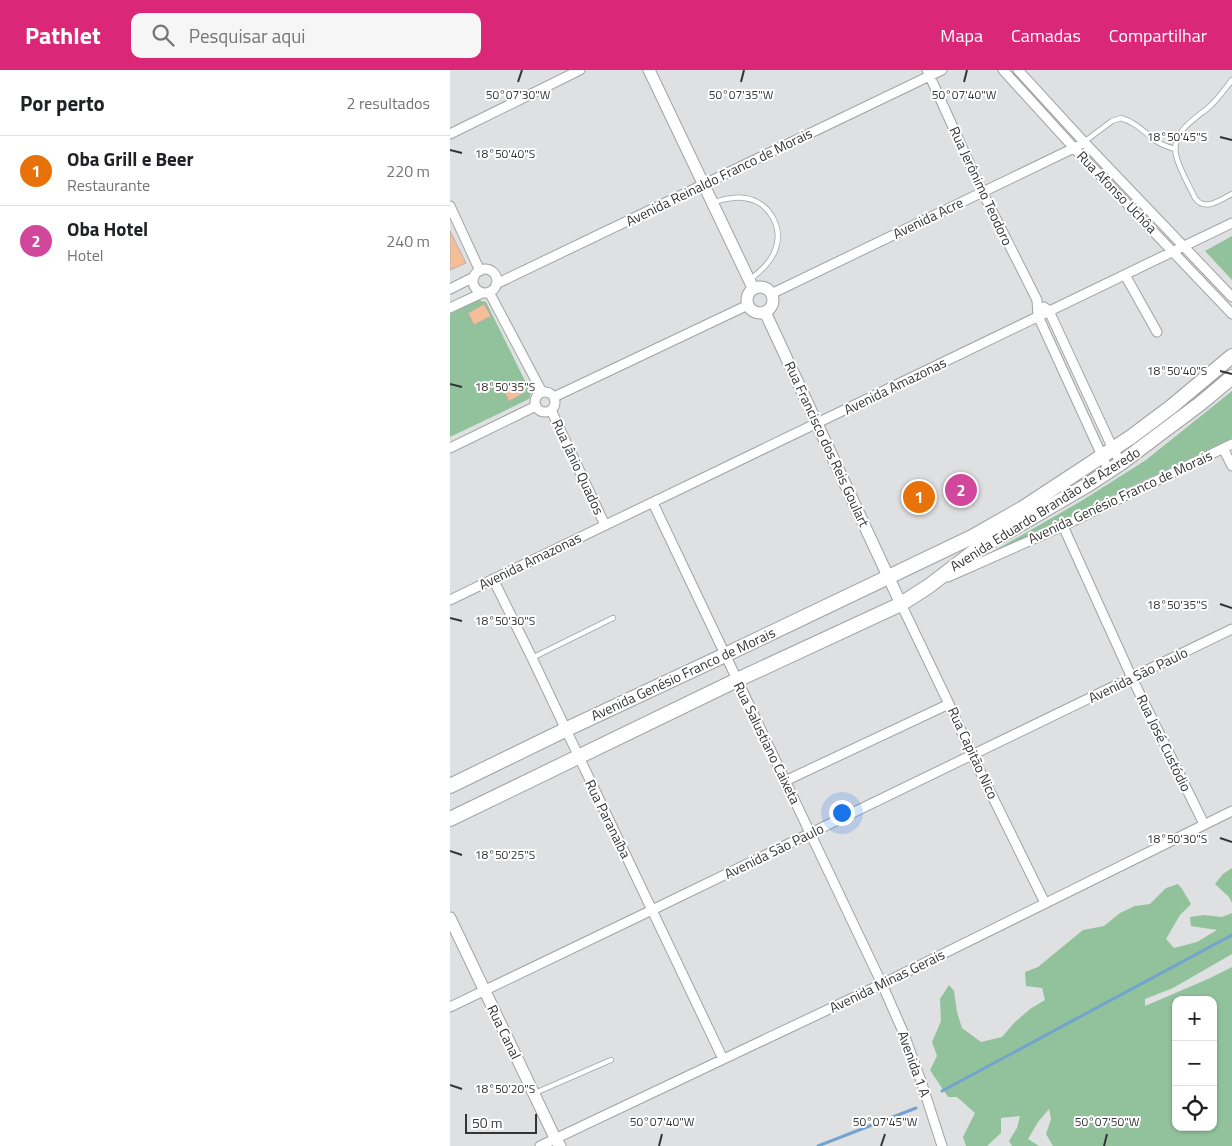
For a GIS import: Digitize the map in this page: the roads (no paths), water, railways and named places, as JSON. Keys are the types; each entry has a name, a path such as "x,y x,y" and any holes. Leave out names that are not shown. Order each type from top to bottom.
{"main road":[{"name":"Avenida Eduardo Brandão de Azeredo","path":"889,576 972,536 1024,508 1156,419 1232,356"},
{"name":"Avenida Eduardo Brandão de Azeredo","path":"929,586 976,550 1115,467 1201,403 1232,377"},
{"name":"Avenida Genésio Franco de Morais","path":"450,786 889,576"},
{"name":"Avenida Genésio Franco de Morais","path":"450,819 737,680 901,604 929,586"}],"street":[{"path":"450,134 580,70"},
{"path":"649,70 752,284 764,288 772,294 772,304 765,312 757,313 748,305 746,298 752,284"},
{"name":"Avenida Reinaldo Franco de Morais","path":"496,284 928,73 942,70"},
{"name":"Rua Afonso Uchôa","path":"1003,70 1074,148 1232,314"},
{"name":"Rua Afonso Uchôa","path":"1018,70 1232,297"},
{"name":"Rua Jerônimo Teodoro","path":"928,73 982,191 1037,300 1049,311 1107,452 1115,467"},
{"name":"Avenida Acre","path":"772,294 1084,142"},
{"path":"450,206 477,274 474,287 479,292 486,292"},
{"name":"Avenida Amazonas","path":"450,600 1232,224"},
{"path":"450,289 486,270 496,277 496,284 492,290 450,308"},
{"path":"1125,275 1157,332"},
{"path":"486,292 542,392"},
{"name":"Rua Jerônimo Teodoro","path":"1037,300 1038,316 1115,467"},
{"path":"554,397 748,305"},
{"name":"Rua Francisco dos Reis Goulart","path":"765,312 889,576"},
{"path":"542,392 549,392 554,397 554,404 551,410 544,412 536,406 537,396 542,392"},
{"path":"450,448 536,406"},
{"name":"Rua Jânio Quados","path":"551,410 605,525"},
{"path":"1228,446 1232,466"},
{"name":"Avenida Genésio Franco de Morais","path":"929,586 1063,526 1228,446"},
{"name":"Rua Salustiano Caixeta","path":"653,503 882,984"},
{"name":"Rua José Custódio","path":"1063,526 1132,678 1204,824"},
{"path":"889,576 901,604"},
{"name":"Rua Paranaíba","path":"493,579 723,1059"},
{"name":"Rua Capitão Nico","path":"901,604 950,704 972,755 1045,903"},
{"name":"Avenida São Paulo","path":"450,1007 1232,629"},
{"path":"785,781 950,704"},
{"name":"Avenida Minas Gerais","path":"540,1146 558,1142 723,1059 882,984 1232,811"},
{"name":"Rua Canal","path":"450,918 558,1142"},
{"name":"Avenida 1 A","path":"882,984 910,1050 942,1146"}],"lane":[{"path":"1232,80 1210,106 1181,132 1175,149 1178,163 1199,203 1210,205 1232,194"},
{"path":"1084,142 1112,121 1121,118 1131,122 1166,147 1175,149"},
{"path":"711,202 736,197 744,198 759,202 770,213 778,237 775,251 752,284"},
{"path":"532,658 613,618"},
{"path":"534,1094 611,1060"}],"waterway":[{"path":"942,1091 1232,935"},
{"path":"818,1146 916,1108"}],"place":[{"name":"Oba Hotel","path":"961,490"},
{"name":"Oba Grill e Beer","path":"919,497"}]}
